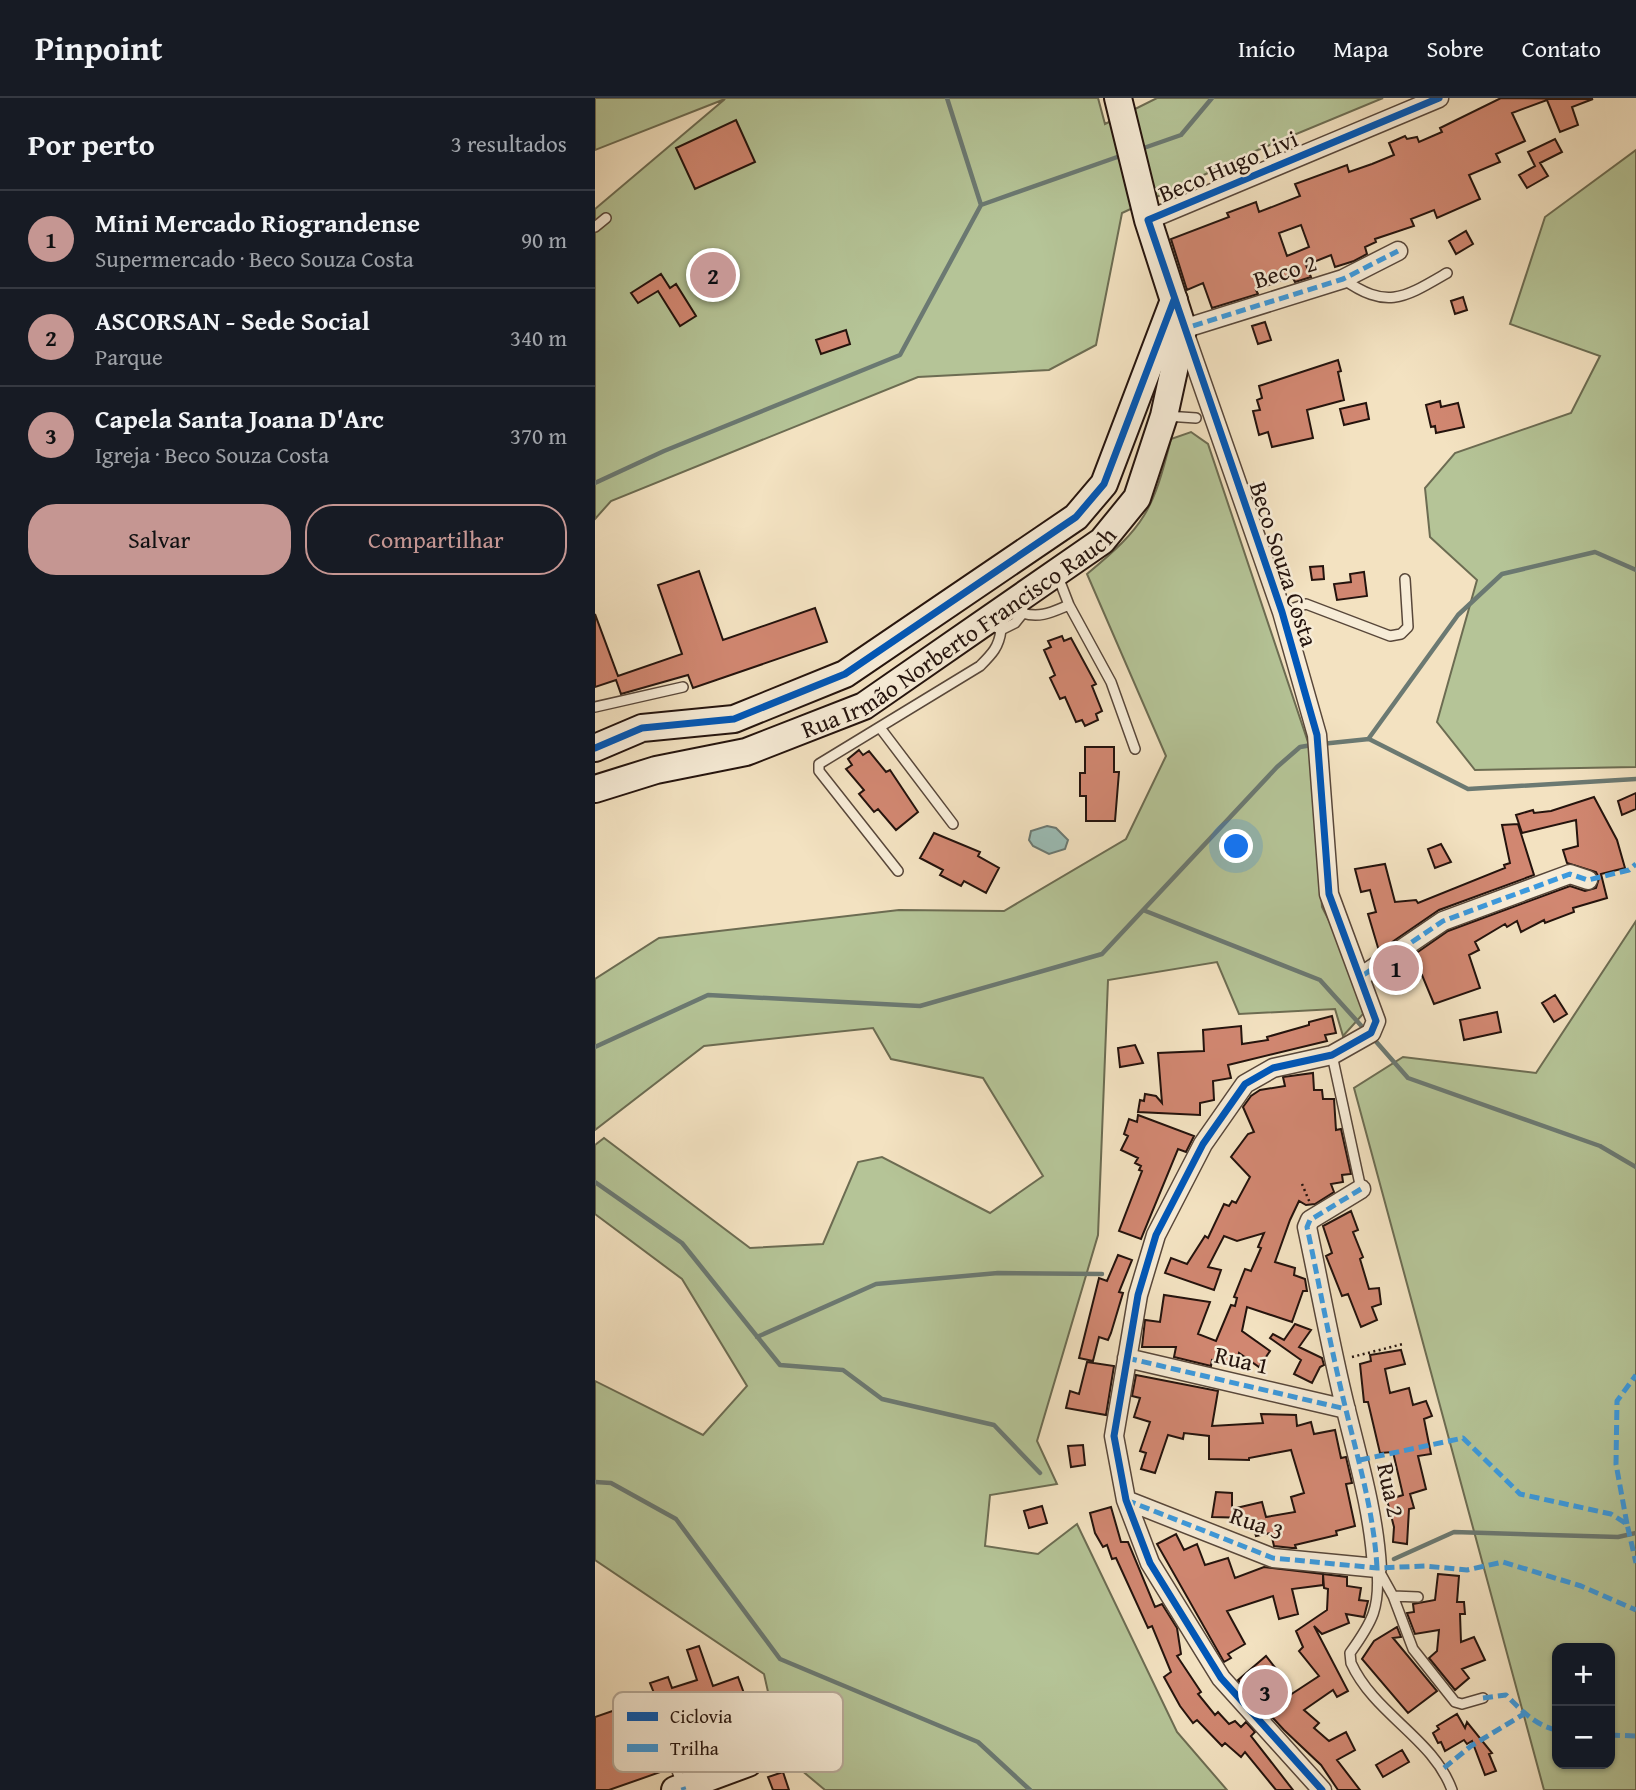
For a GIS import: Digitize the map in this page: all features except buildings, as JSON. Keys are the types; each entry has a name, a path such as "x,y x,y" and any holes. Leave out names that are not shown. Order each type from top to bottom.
{"street":[{"name":"Beco Souza Costa","path":"1118,98 1148,220 1183,329 1282,612 1317,735 1329,894 1377,1021 1375,1028 1332,1055 1273,1068 1245,1084 1203,1144 1156,1235 1138,1295 1114,1436 1126,1500 1150,1563 1221,1678 1322,1790"},
{"name":"Beco Hugo Livi","path":"1148,220 1439,98"},
{"name":"Beco 2","path":"1183,329 1343,279 1398,251"},
{"name":"Rua Irmão Norberto Francisco Rauch","path":"595,748 642,728 734,719 845,674 1076,517 1104,484 1174,300"},
{"name":"Rua Irmão Norberto Francisco Rauch","path":"595,789 656,770 745,751 864,706 1022,605 1056,572 1102,541 1122,520 1137,498 1164,416 1183,329"},
{"path":"734,719 745,751"},
{"path":"1362,976 1443,921 1570,874 1588,880"},
{"path":"1315,1216 1360,1189"},
{"name":"Rua 2","path":"1315,1216 1307,1227 1375,1533 1377,1568"},
{"name":"Rua 1","path":"1127,1358 1346,1409"},
{"name":"Rua 3","path":"1126,1500 1273,1558 1377,1568"},
{"path":"681,1789 725,1772"}],"lane":[{"path":"595,227 606,218"},
{"path":"1343,279 1368,296 1406,297 1447,273"},
{"path":"1164,416 1196,418"},
{"path":"1056,572 1069,605 1111,682 1135,749"},
{"path":"1282,612 1305,604 1390,636 1401,634 1408,627 1405,579"},
{"path":"1022,605 1037,616 1069,605"},
{"path":"898,871 818,767 980,666 997,649 993,626"},
{"path":"595,708 683,687"},
{"path":"881,729 953,824"},
{"path":"1332,1055 1360,1189"},
{"path":"1377,1568 1394,1596 1413,1649 1455,1702 1462,1704 1483,1698"},
{"name":"Rua 2","path":"1377,1568 1379,1599 1371,1623 1350,1653 1351,1663 1393,1720 1432,1752 1444,1768 1452,1790"},
{"path":"1394,1596 1418,1597"},
{"path":"676,1772 681,1789"}],"path":[{"path":"1302,1184 1315,1216"},
{"path":"1335,1361 1403,1344"}],"green space":[{"path":"595,98 1098,98 1105,124 1157,98 1383,98 1253,152 1122,213 1096,345 1049,370 918,377 611,501 595,519 595,209 725,99 595,150"},
{"path":"1636,150 1636,767 1475,770 1437,722 1477,580 1430,537 1425,488 1455,453 1571,413 1600,356 1510,324 1545,217"},
{"path":"1191,432 1208,444 1312,754 1322,907 1357,975 1363,1014 1343,1036 1335,1009 1239,1014 1217,962 1108,980 1098,1235 1037,1441 1057,1484 990,1495 985,1546 1038,1554 1077,1524 1177,1732 1227,1790 825,1790 804,1772 843,1772 843,1692 768,1692 764,1674 595,1560 595,1381 703,1435 747,1386 682,1279 595,1214 595,1145 604,1138 750,1248 823,1244 858,1162 882,1157 990,1213 1043,1176 983,1078 891,1059 873,1028 704,1046 595,1130 595,979 659,938 899,910 1004,911 1126,839 1166,756 1087,574 1122,543 1144,516 1158,484 1171,439"},
{"path":"1636,921 1636,1790 1544,1790 1354,1088 1403,1057 1536,1073"}],"water":[{"path":"1047,826 1056,828 1068,840 1065,849 1049,854 1033,846 1029,840 1031,831"}],"waterway":[{"path":"947,98 981,205"},
{"path":"1138,150 1181,135 1212,98"},
{"path":"595,483 664,451 900,355 981,205 1123,155"},
{"path":"1369,738 1458,615 1502,574 1595,552 1636,570"},
{"path":"1321,744 1369,739 1468,789 1636,779"},
{"path":"595,1047 708,995 920,1006 1102,954 1277,767 1300,747 1312,745"},
{"path":"1143,910 1320,980 1366,1031"},
{"path":"1372,1037 1408,1078 1600,1146 1636,1167"},
{"path":"595,1182 682,1243 780,1365 843,1370 882,1399 994,1425 1040,1473"},
{"path":"757,1337 876,1284 998,1273 1102,1274"},
{"path":"595,1482 611,1483 676,1519 780,1659 978,1742 1030,1790"},
{"path":"1394,1559 1454,1532 1618,1537 1636,1533"}],"marked path":[{"path":"1185,333 1183,329 1343,279 1398,251"},
{"path":"1362,976 1443,921 1570,874 1588,880 1629,870 1636,864"},
{"path":"1361,1189 1310,1220 1307,1227 1335,1365 1361,1469 1377,1568"},
{"path":"1127,1358 1346,1409"},
{"path":"1627,1524 1616,1464 1617,1401 1636,1375"},
{"path":"1360,1460 1463,1438 1520,1494 1611,1514 1627,1524 1636,1563"},
{"path":"1126,1500 1273,1558 1377,1568 1425,1566 1467,1570 1503,1562 1581,1586 1636,1610"},
{"path":"1483,1698 1506,1695 1523,1712 1552,1729"},
{"path":"1444,1768 1471,1746 1524,1714"},
{"path":"1615,1735 1636,1736"}],"cycle path":[{"path":"1322,1790 1221,1678 1150,1563 1126,1500 1114,1436 1138,1295 1156,1235 1203,1144 1245,1084 1273,1068 1332,1055 1371,1033 1376,1021 1329,894 1317,735 1282,612 1148,220 1439,98"},
{"path":"595,748 642,728 734,719 845,674 1076,517 1104,484 1174,300"}],"place":[{"name":"ASCORSAN - Sede Social","path":"713,275"},
{"name":"Mini Mercado Riograndense","path":"1396,968"},
{"name":"Capela Santa Joana D'Arc","path":"1265,1692"}]}
